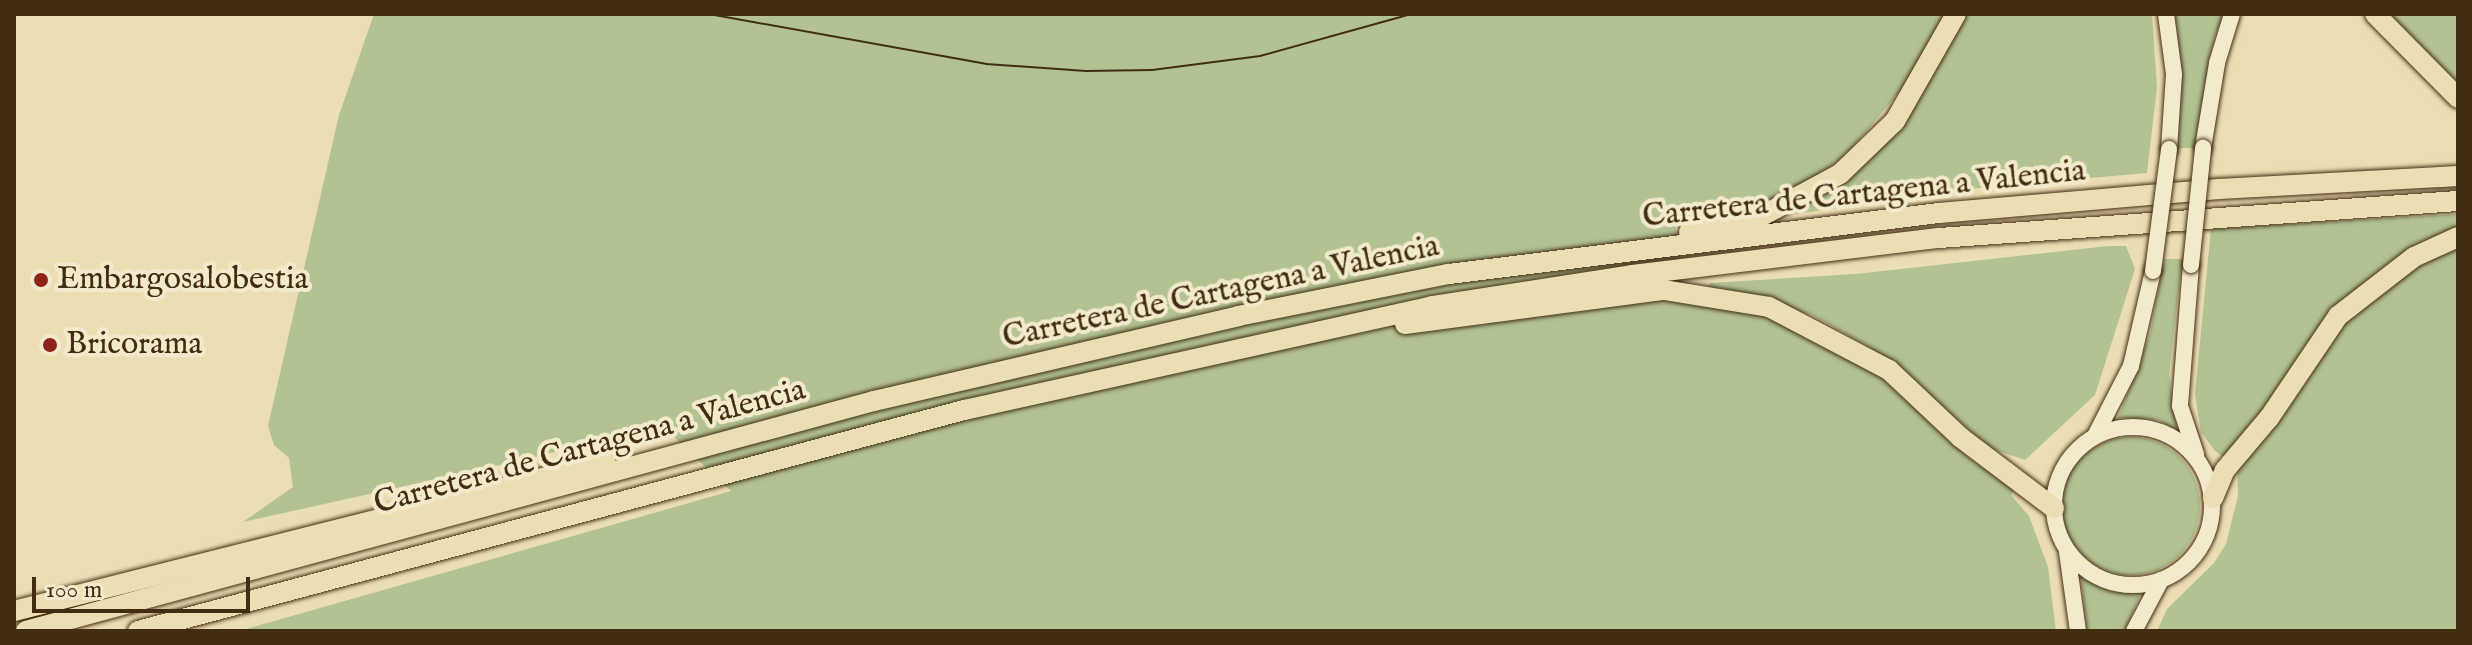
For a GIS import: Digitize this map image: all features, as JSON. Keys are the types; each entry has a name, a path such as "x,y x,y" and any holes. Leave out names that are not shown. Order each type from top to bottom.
{"highway":[{"path":"1449,274 1760,217 1805,197 1886,133 1956,14"},
{"path":"2375,14 2458,98"},
{"name":"Carretera de Cartagena a Valencia","path":"26,631 400,532 669,453 1081,352 1449,274 1939,213 2219,189 2458,176"},
{"name":"Carretera de Cartagena a Valencia","path":"138,631 912,423 1242,346 1517,292 1924,240 2458,201"},
{"path":"2213,498 2225,470 2269,418 2338,316 2414,257 2458,237"},
{"path":"1242,346 1664,290 1721,297 1769,307 1867,356 2054,508"},
{"path":"14,611 573,466 669,453"}],"main road":[{"path":"2078,631 2065,547 2054,508 2064,466 2095,436 2131,366 2153,271 2169,149 2174,74 2166,14"},
{"path":"2065,547 2079,564 2108,580 2140,585 2161,580 2184,567 2201,548 2211,524 2213,498 2180,406 2203,148 2217,63 2232,14"},
{"path":"2095,436 2117,428 2164,432 2200,463"},
{"path":"2134,631 2161,580"}],"green space":[{"path":"374,14 1946,14 1912,77 1846,155 1808,183 1764,203 1675,225 1683,288 1769,316 1868,365 1918,404 1969,458 2015,490 2011,495 2029,516 2048,567 2056,631 239,631 731,491 657,421 541,456 243,522 293,487 289,458 274,445 268,426 339,115"},
{"path":"1963,14 2152,14 2157,87 2147,173 1986,187 1796,214 1795,209 1854,170"},
{"path":"2175,14 2224,14 2214,38 2194,148 2177,148 2182,79"},
{"path":"2385,14 2458,14 2458,89"},
{"path":"2458,214 2458,228 2422,243 2360,286 2252,427 2224,457 2215,451 2201,432 2195,394 2211,229"},
{"path":"2458,243 2458,631 2157,631 2167,609 2214,563 2226,544 2238,496 2237,464 2273,429 2348,319 2392,281"},
{"path":"2126,246 2135,269 2095,395 2025,460 1992,449 1868,346 1812,315 1709,288 1710,283 1856,274"},
{"path":"2164,259 2182,259 2169,375 2177,430 2158,420 2118,418 2150,334"},
{"path":"2131,437 2158,442 2180,457 2195,479 2200,506 2195,533 2180,555 2158,570 2131,575 2104,570 2082,555 2067,533 2062,506 2067,479 2082,457 2104,442"},
{"path":"2081,577 2109,590 2141,592 2125,631 2087,631"}],"tram line":[{"path":"709,14 986,64 1086,71 1152,70 1260,56 1411,14"}],"place":[{"name":"Embargosalobestia","path":"41,280"},
{"name":"Bricorama","path":"50,345"}]}
